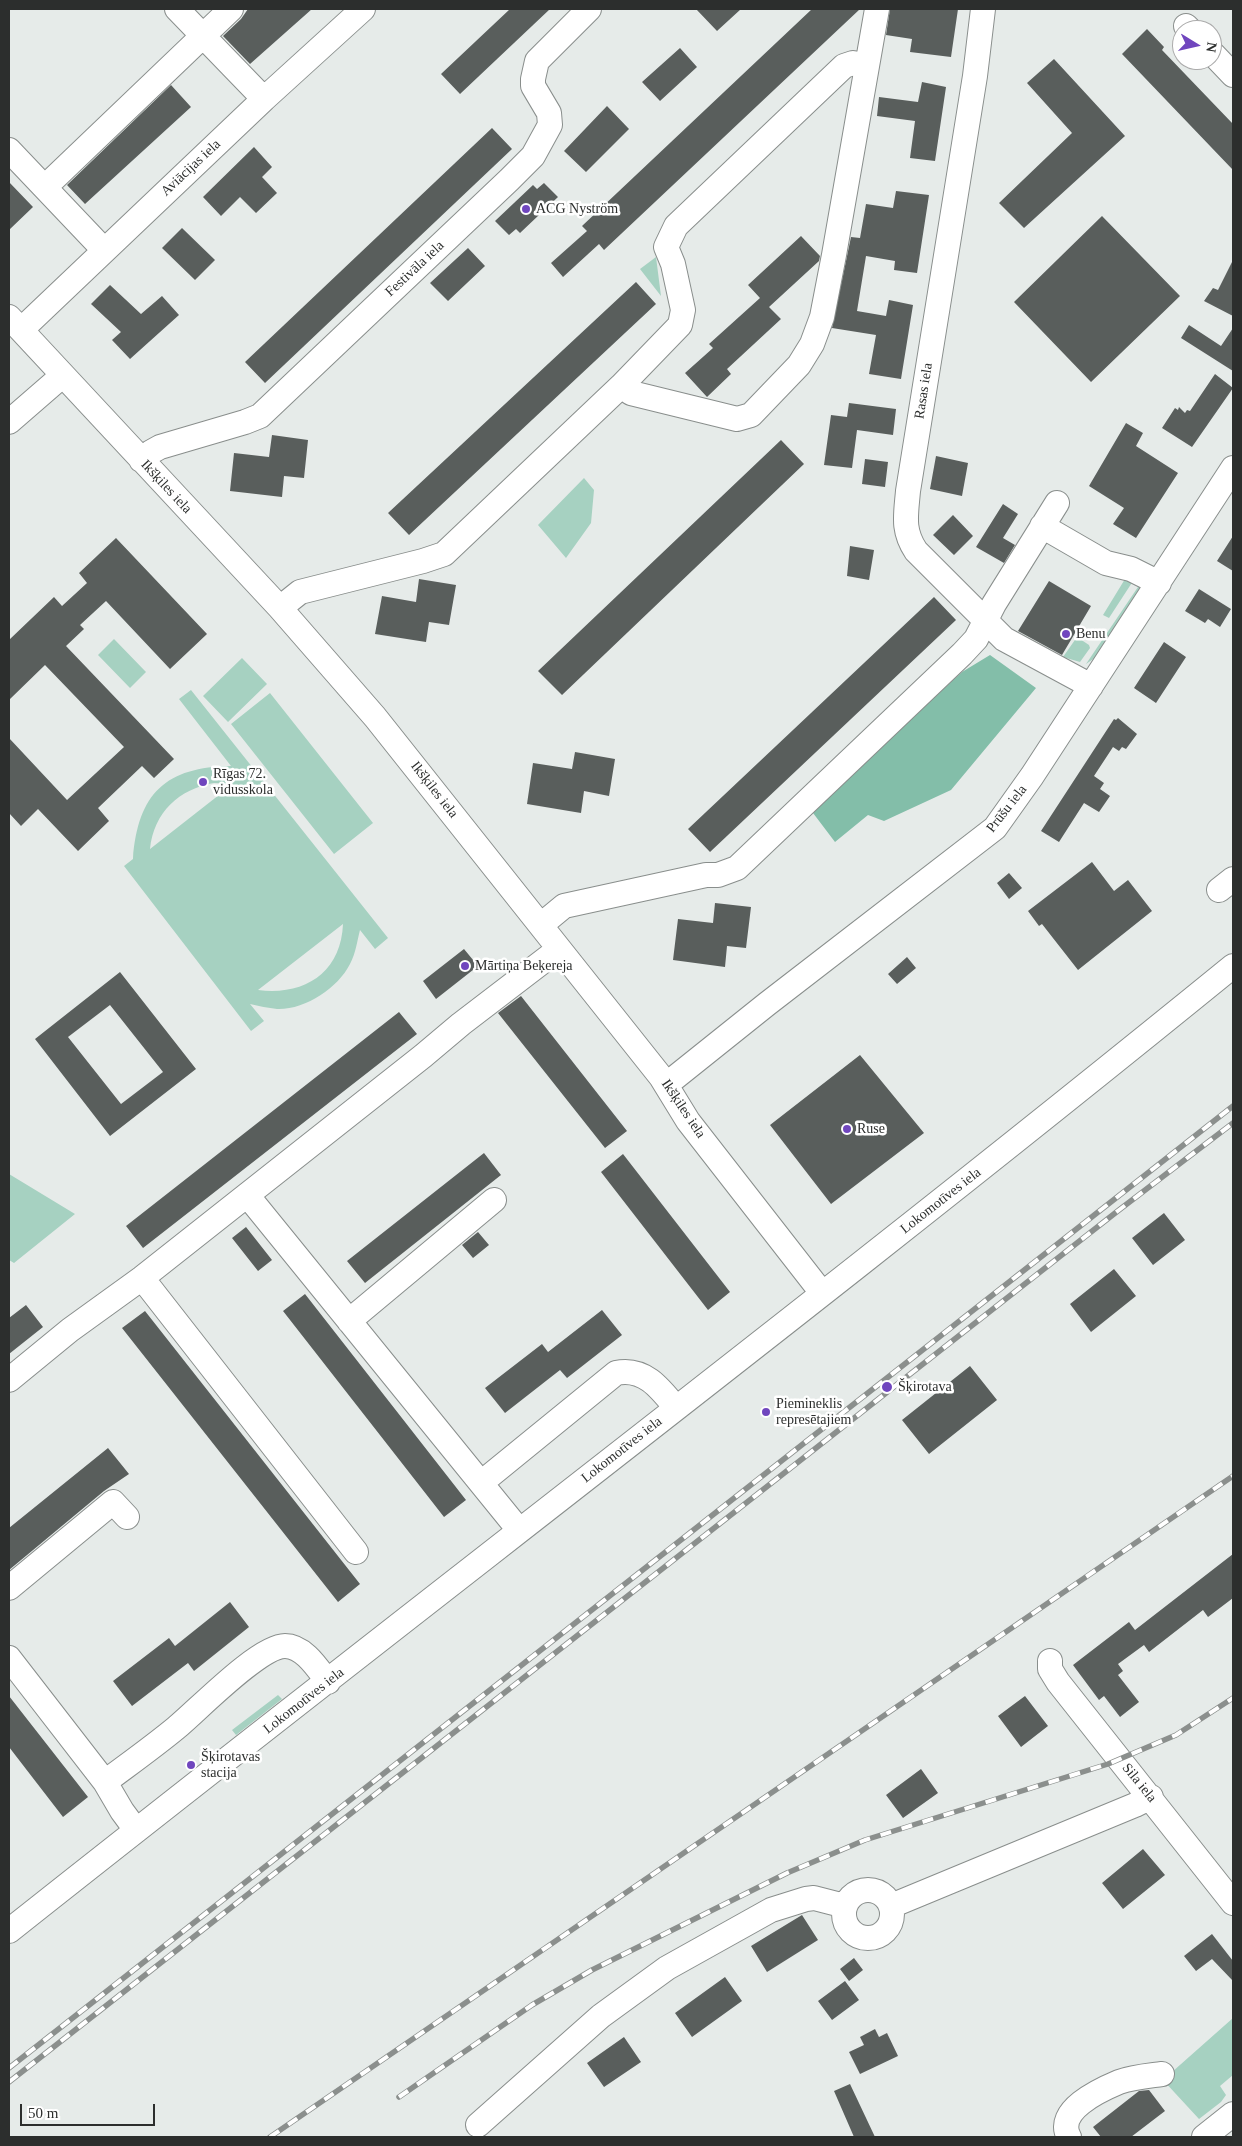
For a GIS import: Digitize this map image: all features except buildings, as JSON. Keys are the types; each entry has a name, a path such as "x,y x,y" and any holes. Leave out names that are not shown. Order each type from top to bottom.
{"street":[{"path":"177,9 264,99"},
{"path":"45,187 231,9"},
{"name":"Aviācijas iela","path":"15,324 104,250 264,99 363,9"},
{"name":"Festivāla iela","path":"141,460 150,452 160,447 260,416 533,156 550,125 549,113 533,86 537,61 589,9"},
{"path":"622,386 631,393 737,419 750,415 799,365 812,344 822,317 877,9"},
{"name":"Rasas iela","path":"984,9 905,519 908,538 916,551 1004,639 1091,686"},
{"path":"280,608 300,592 444,554 622,386 680,326 683,310 666,247 676,226 844,66 853,63 866,65"},
{"path":"1222,63 1233,75"},
{"path":"9,150 104,250"},
{"name":"Ikšķiles iela","path":"15,324 280,608 375,717 667,1084 688,1121 822,1293"},
{"path":"9,422 62,376"},
{"name":"Prūšu iela","path":"667,1084 767,1004 995,828 1032,776 1233,468"},
{"path":"541,925 564,906 706,875 718,875 737,868 962,654 976,638 994,604 1057,503"},
{"path":"1042,526 1106,563 1131,569 1159,583"},
{"path":"9,1380 70,1330 142,1278 461,1024 559,949"},
{"name":"Lokomotīves iela","path":"9,1931 1029,1132 1233,966"},
{"path":"247,1195 519,1530"},
{"path":"349,1321 494,1200"},
{"path":"142,1278 357,1544"},
{"path":"481,1483 616,1373 628,1370 642,1375 660,1387 676,1408"},
{"path":"9,1588 113,1502 127,1517"},
{"path":"106,1782 177,1728 217,1690 268,1651 285,1646 298,1650 311,1660 328,1682"},
{"path":"9,1658 106,1782 122,1811 136,1830"},
{"name":"Sila iela","path":"1050,1661 1050,1669 1058,1682 1151,1797 1233,1903"},
{"path":"891,1906 1151,1797"},
{"path":"864,1890 880,1893 891,1906 891,1923 880,1936 861,1938 850,1930 844,1918 845,1906 850,1899 864,1890"},
{"path":"478,2124 601,2016 667,1968 771,1910 814,1898 845,1906"},
{"path":"1069,2137 1067,2133 1068,2118 1076,2106 1118,2083 1140,2076 1162,2074"},
{"path":"1204,2137 1233,2114"}],"green space":[{"path":"656,257 661,296 640,269"},
{"path":"584,478 594,490 591,523 566,558 538,525"},
{"path":"1135,578 1109,618 1103,615 1125,579"},
{"path":"1140,584 1145,585 1099,655 1086,664"},
{"path":"1077,637 1089,645 1090,648 1080,662 1063,657"},
{"path":"114,639 146,672 130,688 98,655"},
{"path":"990,655 1036,688 951,790 884,821 868,815 835,842 810,809 962,672"},
{"path":"242,658 267,684 228,722 203,696"},
{"path":"191,690 388,938 375,949 360,930 354,956 345,973 329,989 309,1002 299,1006 277,1009 250,1004 264,1021 251,1031 124,866 133,859 141,817 149,801 160,788 173,778 189,772 231,766 179,699","holes":["214,783 233,784 150,849 152,836 157,824 170,804 190,791","343,924 341,941 335,956 317,978 305,985 290,989 275,991 258,990"]},
{"path":"270,693 373,823 334,854 231,724"},
{"path":"9,1174 75,1214 14,1263 9,1260"},
{"path":"278,1695 282,1699 236,1735 232,1730"},
{"path":"1233,2018 1233,2075 1220,2086 1226,2095 1221,2102 1199,2119 1163,2080"}],"railway":[{"path":"9,2068 1233,1106"},
{"path":"9,2082 1119,1210 1233,1123"},
{"path":"270,2137 1233,1476"},
{"path":"399,2097 532,2005 592,1970 787,1873 865,1840 1108,1764 1176,1735 1233,1698"}],"place":[{"name":"ACG Nyström","path":"526,209"},
{"name":"Benu","path":"1066,634"},
{"name":"Rīgas 72. vidusskola","path":"203,782"},
{"name":"Mārtiņa Beķereja","path":"465,966"},
{"name":"Ruse","path":"847,1129"},
{"name":"Šķirotava","path":"887,1387"},
{"name":"Piemineklis represētajiem","path":"766,1412"},
{"name":"Šķirotavas stacija","path":"191,1765"}]}
